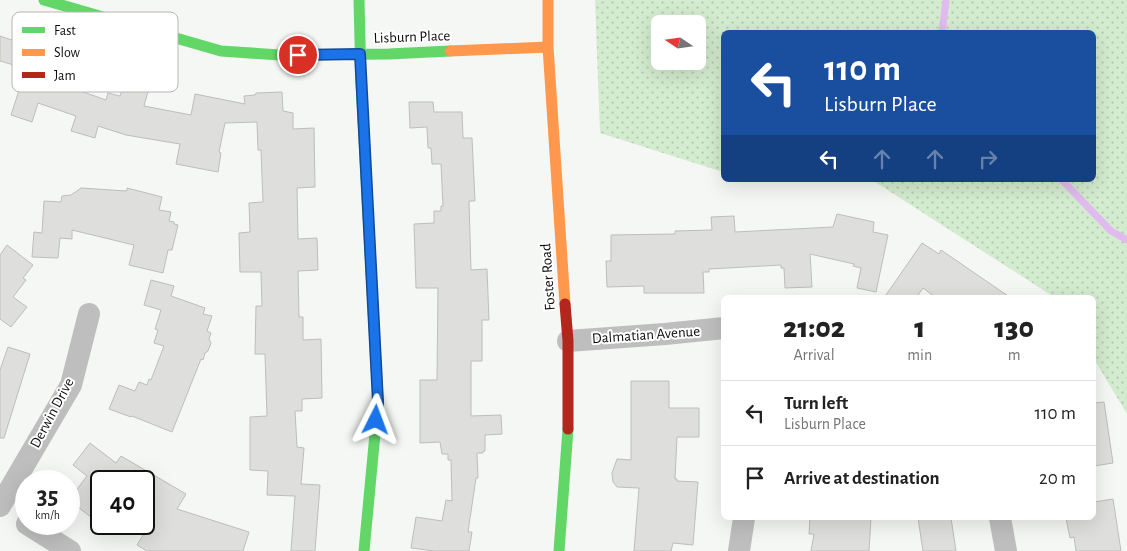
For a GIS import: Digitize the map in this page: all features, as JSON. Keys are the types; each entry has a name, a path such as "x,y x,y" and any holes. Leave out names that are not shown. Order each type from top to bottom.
{"street":[{"name":"Lisburn Place","path":"44,0 86,12"},
{"path":"359,0 360,54 378,402 364,551"},
{"name":"Foster Road","path":"548,0 548,47 568,341 568,441 558,551"},
{"name":"Lisburn Place","path":"178,39 221,51 280,55 548,47"},
{"name":"Derwin Drive","path":"0,506 71,385 89,314"},
{"name":"Dalmatian Avenue","path":"568,341 721,328"},
{"path":"0,506 15,516"},
{"path":"739,551 744,520"},
{"path":"1000,520 1006,551"},
{"path":"45,535 70,551"}],"green space":[{"path":"595,0 1127,0 1127,414 1096,362 1096,295 1051,295 875,182 1096,182 1096,30 721,30 721,171 600,133"}],"building":[{"path":"0,36 12,40 12,65 0,61"},
{"path":"18,92 83,92 106,100 108,93 120,96 121,92 148,92 144,106 191,115 195,94 245,104 244,96 255,95 256,93 282,92 283,111 293,113 293,129 314,128 315,187 297,188 298,239 317,238 318,270 298,271 299,317 303,317 303,340 321,339 322,398 302,399 302,411 295,411 297,447 304,448 301,484 320,485 315,551 291,551 295,496 267,495 268,471 250,470 250,417 267,416 265,354 255,354 256,306 262,306 261,272 240,272 239,233 250,232 249,203 263,202 261,150 258,150 257,122 225,123 219,152 221,153 218,172 176,164 180,144 126,135 98,126 95,138 71,131 76,116 38,103 32,122 11,115"},
{"path":"409,102 433,102 434,112 462,112 463,138 472,138 475,201 469,201 471,270 487,269 489,320 482,320 482,361 471,361 471,416 501,415 502,434 485,435 485,451 477,453 478,478 476,478 468,532 472,532 469,551 434,551 411,548 416,517 442,521 446,500 452,501 451,460 448,460 448,454 442,454 440,442 420,443 420,380 437,380 438,288 416,288 414,224 434,223 434,211 441,211 441,206 443,206 441,164 432,164 431,148 428,148 427,127 410,128"},
{"path":"81,188 127,191 127,188 162,197 159,210 171,212 169,221 178,225 172,250 168,250 163,273 129,265 134,245 72,230 72,239 60,238 58,258 32,257 34,232 42,233 44,201 61,202 62,196 71,195"},
{"path":"837,214 874,222 873,232 888,235 876,292 857,288 861,268 853,266 854,264 810,254 812,287 785,288 784,268 781,268 781,265 709,269 709,272 703,272 704,293 644,293 644,286 607,287 606,261 611,261 611,235 675,234 675,231 712,230 711,217 734,216 735,232 833,227"},
{"path":"922,243 939,254 941,250 1007,295 932,295 923,288 918,295 886,295"},
{"path":"7,245 33,265 23,278 26,280 13,297 27,307 11,327 0,319 0,255"},
{"path":"151,280 174,286 171,296 205,308 203,314 212,316 207,331 211,333 209,339 211,343 203,360 201,359 172,432 109,409 119,385 135,391 139,382 147,385 149,379 151,380 164,346 154,343 158,330 155,329 161,310 144,305"},
{"path":"8,347 30,354 4,438 0,438 0,370"},
{"path":"631,381 669,381 669,408 699,408 699,437 677,437 675,479 677,481 698,482 693,545 673,543 671,551 634,551 639,488 617,487 613,482 612,473 617,459 631,460"},
{"path":"1104,402 1113,463 1096,466 1096,403"},
{"path":"90,443 116,463 121,456 145,470 90,470 90,516 80,509 80,485 87,476 73,465"},
{"path":"155,476 186,494 177,509 249,532 243,551 147,551 137,545 143,535 155,535"},
{"path":"1113,499 1121,551 1076,551 1074,537 1070,538 1066,520 1096,520 1096,502"},
{"path":"810,520 871,520 869,551 811,551 814,534 809,534"},
{"path":"918,520 951,520 956,551 923,551"}],"waterway":[{"path":"942,30 946,0"},
{"path":"1064,182 1111,231 1127,240"}],"traffic: fast":[{"path":"44,0 86,12"},
{"path":"359,0 361,82 378,402 364,551"},
{"path":"178,39 221,51 280,55 389,54 450,51"},
{"path":"559,551 568,429"}],"traffic: slow":[{"path":"548,0 548,47 565,304"},
{"path":"450,51 548,47"}],"traffic: jam":[{"path":"565,304 568,341 568,429"}],"route":[{"path":"298,55 360,54 378,402 376,420"}]}
